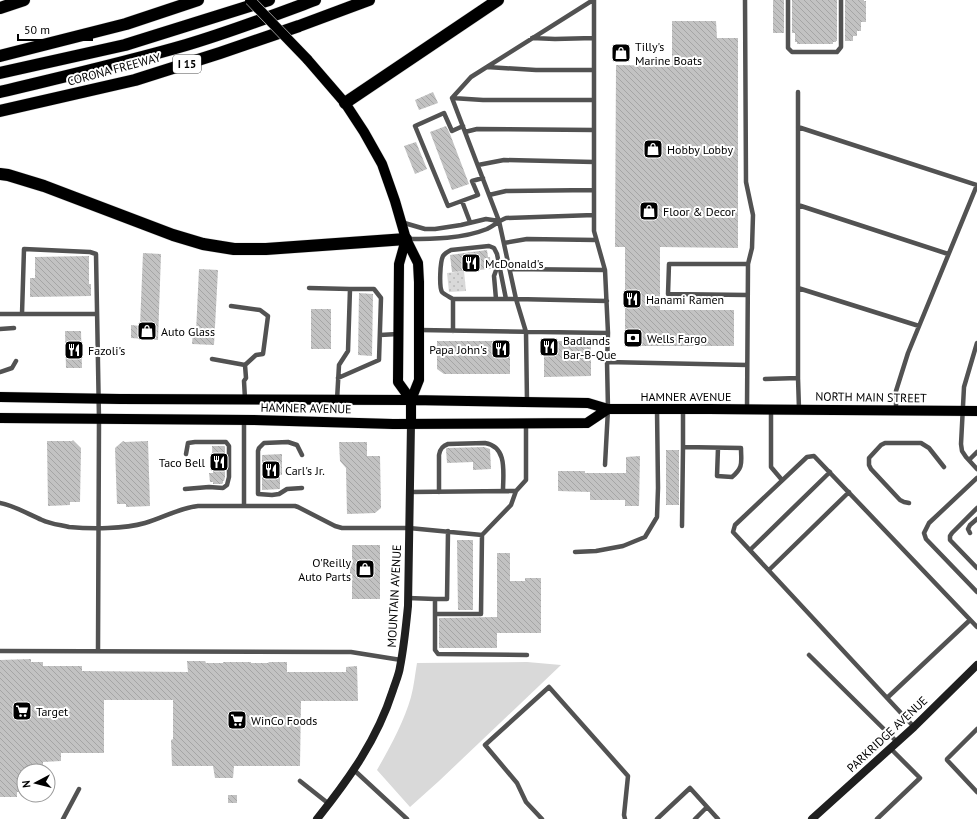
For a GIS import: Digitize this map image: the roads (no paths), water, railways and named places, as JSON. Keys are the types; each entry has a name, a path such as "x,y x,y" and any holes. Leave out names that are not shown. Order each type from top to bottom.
{"highway":[{"path":"0,8 24,0"},
{"path":"0,56 126,24 198,0"},
{"path":"177,29 195,16 242,0"},
{"path":"0,73 125,45 269,0"},
{"path":"0,92 186,45 246,26 315,0"},
{"name":"CORONA FREEWAY","path":"0,111 135,80 220,53 368,0"},
{"path":"345,103 498,0"},
{"path":"0,174 44,186 173,236 203,244 234,249 266,249 406,239"}],"main road":[{"path":"250,0 307,59 345,103 364,132 382,164 406,239 418,263 419,380 411,400 411,423"},
{"path":"406,239 399,264 398,382 411,400"},
{"name":"HAMNER AVENUE","path":"0,397 99,399 411,400 588,403 608,409 768,409"},
{"name":"HAMNER AVENUE","path":"0,418 383,423 587,423 608,409"},
{"name":"NORTH MAIN STREET","path":"768,409 977,411"},
{"name":"MOUNTAIN AVENUE","path":"317,819 340,791 375,734 386,709 400,668 405,636 408,598 411,423"},
{"name":"PARKRIDGE AVENUE","path":"816,818 977,665"}],"lane":[{"path":"452,98 471,77 594,0"},
{"path":"594,0 594,232 605,270 607,301 608,409 606,465"},
{"path":"744,0 746,182 753,215 752,248 748,264 747,295 747,409"},
{"path":"788,0 788,48 792,52 836,52 841,47 841,0"},
{"path":"532,38 594,38"},
{"path":"487,67 536,70 594,70"},
{"path":"798,92 799,409"},
{"path":"452,98 483,100 594,100"},
{"path":"452,98 499,221 516,299 526,332 527,402"},
{"path":"463,126 452,131 444,113 415,126 448,206 478,194 472,181 483,178"},
{"path":"798,127 977,185 908,352 896,391 896,410"},
{"path":"465,132 478,129 594,130"},
{"path":"478,165 504,160 594,162"},
{"path":"489,195 506,191 594,190"},
{"path":"462,201 470,222"},
{"path":"798,205 948,254"},
{"path":"406,239 435,239 470,234 487,228 506,218 594,215"},
{"path":"401,222 430,229 446,228 486,219 499,221"},
{"path":"504,243 527,239 596,240"},
{"path":"506,299 501,268 494,248 450,250 443,256 440,286 442,292 453,299 607,301"},
{"path":"22,314 24,249 90,252 96,254 99,399 98,651"},
{"path":"496,299 494,276 499,262"},
{"path":"747,295 668,294 669,264 748,264"},
{"path":"510,269 605,270"},
{"path":"309,288 374,289 381,298 379,360 338,378"},
{"path":"798,288 919,326"},
{"path":"337,400 338,365 348,351 350,289"},
{"path":"453,299 453,331"},
{"path":"212,359 245,365 256,356 263,354 268,316 260,310 231,306"},
{"path":"0,314 97,314"},
{"path":"0,329 14,328"},
{"path":"419,330 608,333"},
{"path":"380,335 398,334"},
{"path":"977,343 964,387 961,444 962,451 977,469"},
{"path":"972,359 977,355"},
{"path":"0,372 12,368 16,361"},
{"path":"607,362 747,365"},
{"path":"245,365 245,399"},
{"path":"765,379 798,378"},
{"path":"575,552 596,551 622,546 645,537 658,517 657,409"},
{"path":"682,526 683,409"},
{"path":"768,409 771,467 782,480"},
{"path":"244,420 244,506"},
{"path":"435,614 482,614 482,535 511,505 516,490 526,480 526,423"},
{"path":"185,489 209,487 223,488 227,485 229,478 229,446 226,442 195,442 188,444 186,454"},
{"path":"302,455 297,445 288,442 264,443 258,450 258,494 272,495 278,494 287,489 302,488"},
{"path":"909,503 900,500 869,465 870,458 881,445 885,443 921,443 928,448 944,467"},
{"path":"439,492 439,455 444,445 448,444 490,444 496,448 502,456 503,491"},
{"path":"683,447 740,448 741,464 739,471 732,477 717,476 718,448"},
{"path":"969,460 977,452"},
{"path":"914,726 733,532 735,525 807,457 814,456 977,627"},
{"path":"750,550 830,472"},
{"path":"977,478 929,523 924,533 926,539 977,592"},
{"path":"410,492 516,490"},
{"path":"768,570 849,492"},
{"path":"0,503 24,511 43,521 69,526 99,528 116,528 145,523 190,507 244,506 298,507 332,525 342,528 409,528 482,535"},
{"path":"977,508 950,536 950,540 977,568"},
{"path":"970,533 968,529 977,519"},
{"path":"408,598 436,600 447,599 448,531"},
{"path":"436,600 435,650 438,654 526,655"},
{"path":"887,698 970,620"},
{"path":"0,651 351,652 401,660"},
{"path":"809,655 897,742"},
{"path":"542,819 526,802 517,783 485,745 548,687 628,776 624,815 625,819"},
{"path":"977,729 947,759 977,792"},
{"path":"877,819 920,778 890,748"},
{"path":"354,770 407,819"},
{"path":"300,781 329,804"},
{"path":"656,819 690,788 718,819"},
{"path":"63,819 79,789"},
{"path":"695,819 707,807"}],"place":[{"name":"Tilly's Marine Boats","path":"621,53"},
{"name":"Hobby Lobby","path":"653,149"},
{"name":"Floor & Decor","path":"649,211"},
{"name":"McDonald's","path":"471,263"},
{"name":"Hanami Ramen","path":"632,299"},
{"name":"Auto Glass","path":"147,331"},
{"name":"Wells Fargo","path":"633,338"},
{"name":"Badlands Bar-B-Que","path":"549,347"},
{"name":"Papa John's","path":"501,349"},
{"name":"Fazoli's","path":"74,350"},
{"name":"Taco Bell","path":"219,462"},
{"name":"Carl's Jr.","path":"271,470"},
{"name":"O'Reilly Auto Parts","path":"365,569"},
{"name":"Target","path":"22,711"},
{"name":"WinCo Foods","path":"237,720"}]}
